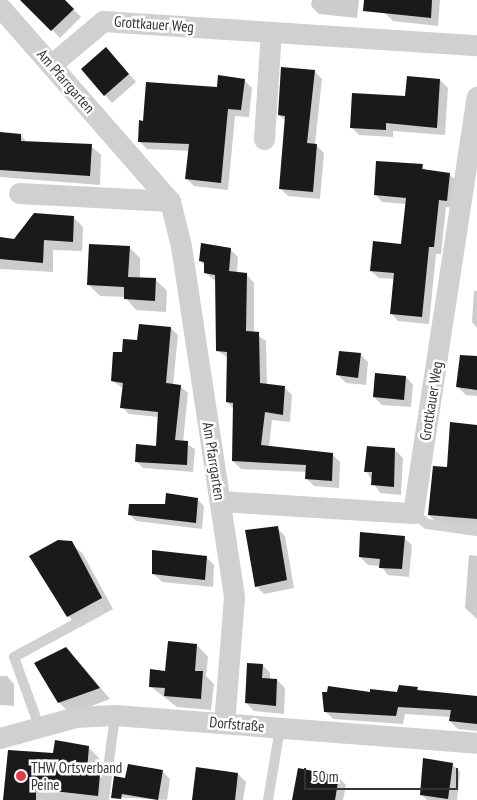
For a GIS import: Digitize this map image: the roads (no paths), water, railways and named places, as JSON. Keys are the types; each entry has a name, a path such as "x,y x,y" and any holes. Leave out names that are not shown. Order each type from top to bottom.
{"street":[{"name":"Am Pfarrgarten","path":"0,7 52,64 170,201 181,246 234,597 224,722"},
{"name":"Grottkauer Weg","path":"52,64 103,21 477,45"},
{"path":"264,138 271,32"},
{"name":"Grottkauer Weg","path":"413,513 477,97"},
{"path":"19,193 170,201"},
{"path":"220,501 413,513"},
{"name":"Dorfstraße","path":"0,738 75,717 114,715 477,742"}],"lane":[{"path":"413,513 427,524 477,530"},
{"path":"39,726 14,656 99,611"},
{"path":"104,800 114,715"},
{"path":"268,800 280,728"}],"place":[{"name":"THW Ortsverband Peine","path":"21,776"}]}
